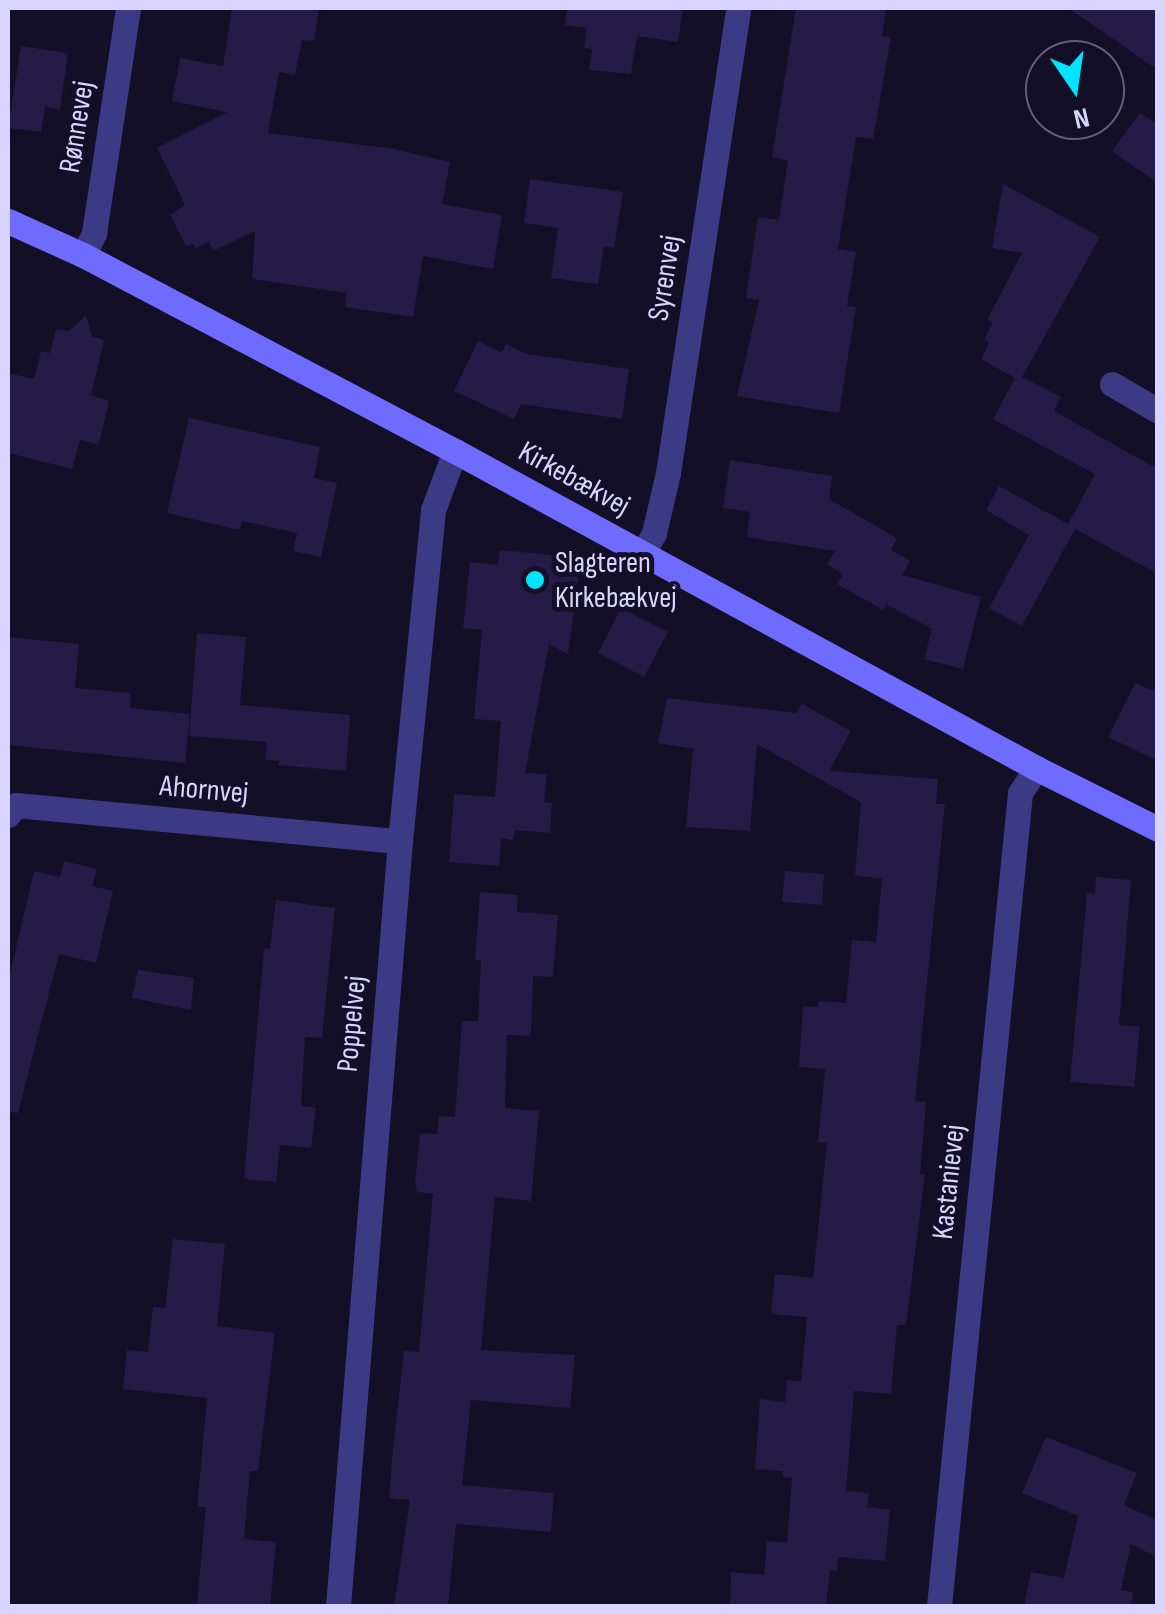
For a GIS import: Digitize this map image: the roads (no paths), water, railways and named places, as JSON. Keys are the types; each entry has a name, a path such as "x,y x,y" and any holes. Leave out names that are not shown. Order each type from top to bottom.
{"street":[{"name":"Rønnevej","path":"83,255 94,233 128,8"},
{"name":"Syrenvej","path":"642,554 654,533 668,473 738,8"},
{"name":"Kirkebækvej","path":"8,221 83,255 455,450 1036,768 1158,829"},
{"path":"1112,384 1158,411"},
{"name":"Poppelvej","path":"338,1606 400,841 433,510 455,450"},
{"name":"Kastanievej","path":"939,1606 1020,794 1036,768"},
{"name":"Ahornvej","path":"8,815 16,805 400,841"}],"place":[{"name":"Slagteren Kirkebækvej","path":"535,580"}]}
